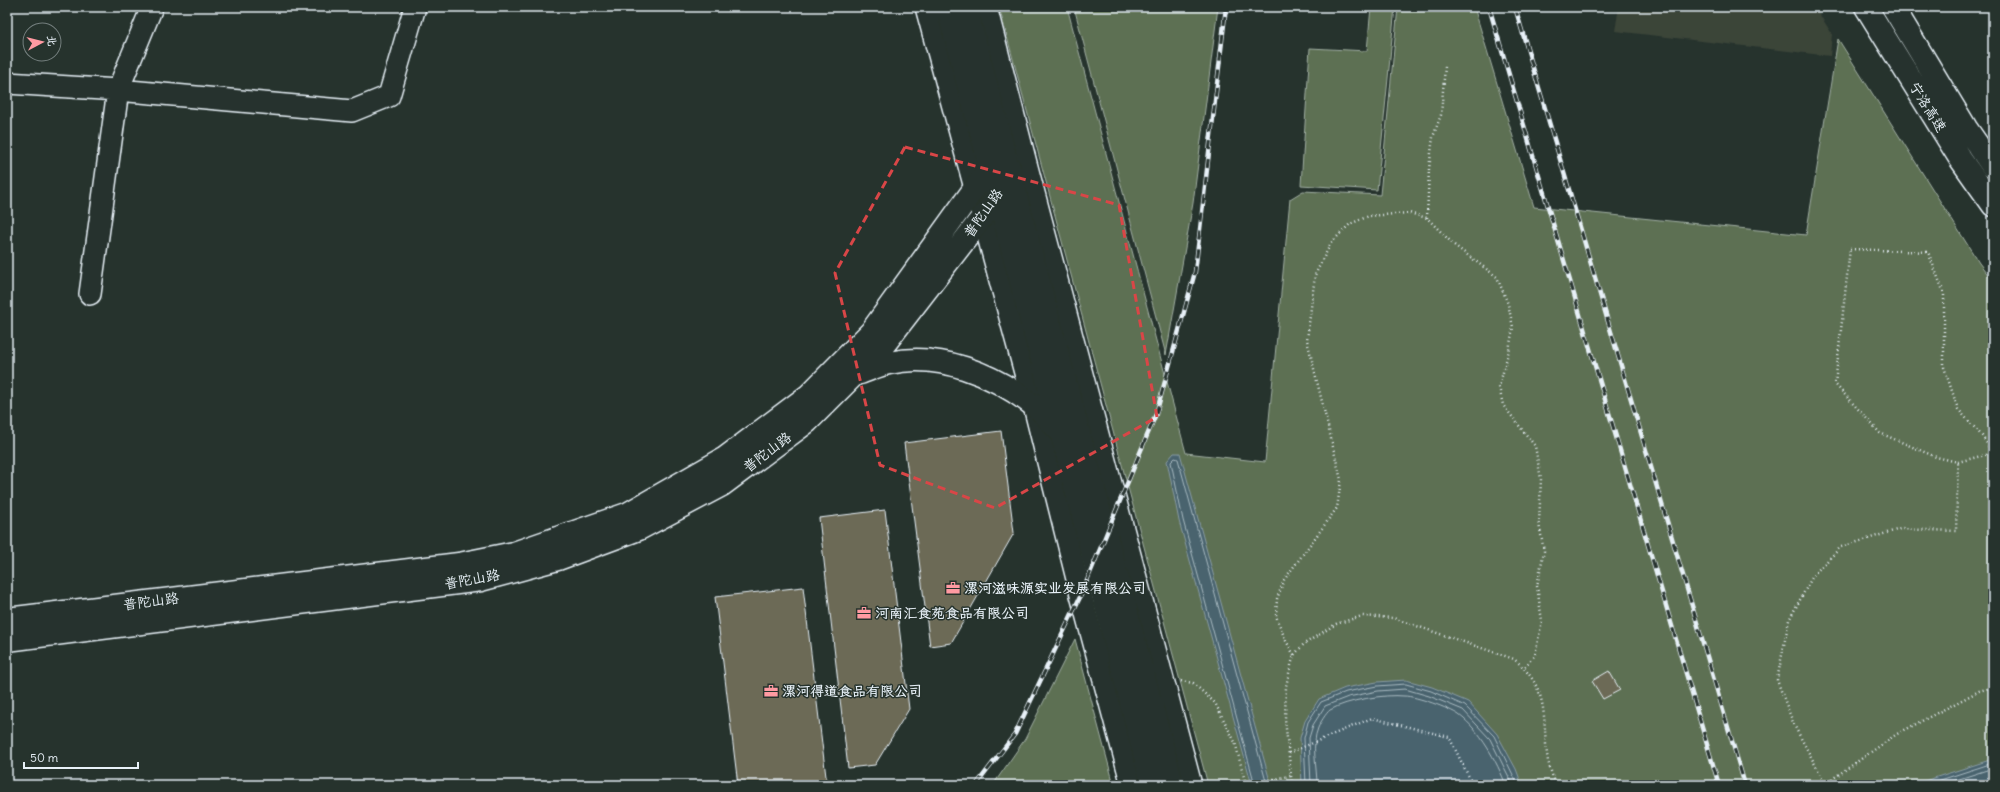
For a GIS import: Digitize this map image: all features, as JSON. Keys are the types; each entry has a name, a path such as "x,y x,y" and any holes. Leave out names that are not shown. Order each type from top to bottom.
{"main road":[{"path":"947,7 1008,166"},
{"path":"966,7 1173,785"},
{"name":"宁洛高速","path":"1866,7 1959,156 1993,205"},
{"name":"宁洛高速","path":"1893,7 1966,128 1993,167"},
{"name":"普陀山路","path":"7,619 460,564 514,553 627,514 725,458 810,395 871,332 974,188 1008,166"},
{"name":"普陀山路","path":"7,640 481,580 558,559 639,529 722,485 807,422 883,346 998,197 1008,166"},
{"path":"998,197 1152,785"},
{"path":"853,376 888,363 933,360 972,370 1012,390 1034,406 1061,433"}],"street":[{"path":"90,294 118,90 152,7"},
{"path":"7,83 118,90 352,111 389,96 415,7"},
{"path":"926,7 1034,406 1081,595 1132,785"},
{"path":"986,7 1008,166 1163,677 1191,785"}],"path":[{"path":"1427,218 1429,169 1434,137 1441,114 1445,66"},
{"path":"1294,655 1285,639 1276,616 1277,599 1284,580 1337,508 1342,480 1307,340 1315,275 1331,243 1350,224 1369,216 1409,212 1427,218 1454,245 1497,277 1508,304 1513,326 1509,350 1499,387 1503,405 1536,446 1541,479 1539,524 1544,550 1537,586 1542,621 1535,655 1524,668"},
{"path":"1850,250 1928,252 1944,293 1944,367 1958,409 1982,436 1993,453 1958,462 1936,457 1880,433 1835,384 1850,250"},
{"path":"1958,462 1956,531 1900,529 1841,547 1814,574 1789,620 1777,680 1794,725 1825,784 1897,734 1979,691 1993,687"},
{"path":"1292,785 1285,719 1286,686 1294,655 1304,644 1336,624 1362,616 1370,616 1393,618 1514,659 1531,674 1544,706 1548,761 1555,785"},
{"path":"1163,677 1193,684 1215,703 1235,742 1246,784 1291,776"},
{"path":"1289,753 1372,718 1449,737 1473,785"}],"highlighted area":[{"path":"905,147 1119,205 1157,417 995,508 880,465 835,273"}],"shaded area":[{"path":"1619,7 1815,7 1832,34 1830,56 1615,31"}],"green space":[{"path":"999,7 1067,7 1186,453 1265,462 1290,199 1303,191 1380,195 1398,7 1474,7 1534,207 1806,235 1838,39 1979,263 1993,281 1993,785 1208,785"},
{"path":"1074,7 1218,7 1193,203 1166,355"},
{"path":"1371,7 1395,7 1377,190 1301,185 1310,48 1367,51"},
{"path":"1075,639 1114,785 993,785 1025,739"}],"water":[{"path":"1174,453 1180,453 1271,785 1252,785 1179,521 1167,461"},
{"path":"1406,680 1432,687 1468,702 1497,734 1516,769 1522,785 1302,785 1300,738 1305,721 1319,699 1345,688 1377,682"},
{"path":"1993,759 1993,785 1912,785"}],"building":[{"name":"漯河滋味源实业发展有限公司","path":"1001,431 1014,533 951,643 930,646 904,443"},
{"name":"河南汇食苑食品有限公司","path":"885,510 909,709 875,765 848,768 819,518"},
{"name":"漯河得道食品有限公司","path":"803,587 827,785 738,785 715,597"},
{"path":"1609,671 1620,690 1603,699 1592,681"}],"railway":[{"path":"976,785 1015,734 1081,595 1156,414 1195,272 1226,7"},
{"path":"1489,7 1719,785"},
{"path":"1515,7 1745,785"}],"place":[{"name":"漯河滋味源实业发展有限公司","path":"953,588"},
{"name":"河南汇食苑食品有限公司","path":"864,613"},
{"name":"漯河得道食品有限公司","path":"771,691"}]}
